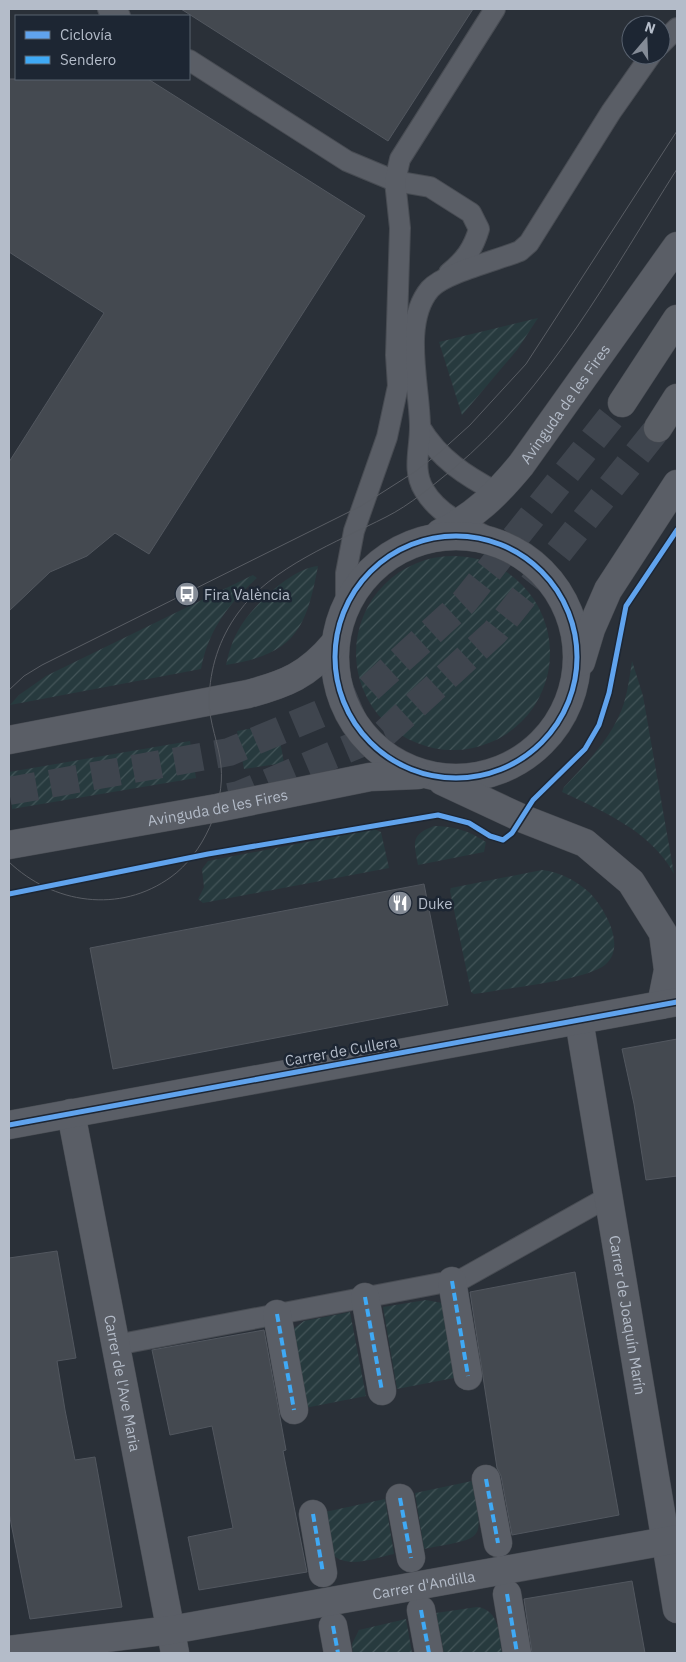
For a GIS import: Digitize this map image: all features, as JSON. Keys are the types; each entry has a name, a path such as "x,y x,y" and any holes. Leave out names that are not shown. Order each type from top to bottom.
{"main road":[{"path":"622,403 677,319"},
{"path":"658,428 677,398"}],"street":[{"name":"Avinguda de les Fires","path":"334,644 346,606 361,582 382,562 406,548 461,523 498,493 527,457 677,246"},
{"path":"434,778 487,775 518,762 544,742 563,714 591,630 608,590 677,484"},
{"path":"431,537 467,534 498,542 530,560 556,586 570,616 577,648 574,683"},
{"path":"9,740 248,694 285,684 309,669 334,644"},
{"path":"334,644 334,669 338,688 350,718 370,744 397,764 585,843 631,882 662,933 668,970 669,1003"},
{"name":"Avinguda de les Fires","path":"9,845 217,808 370,776 399,774 434,778"},
{"name":"Carrer de Cullera","path":"9,1125 669,1003"},
{"name":"Carrer de Joaquín Marín","path":"579,1020 608,1197 671,1540 677,1609"},
{"name":"Carrer de l'Ave Maria","path":"71,1113 173,1641"},
{"path":"452,1281 468,1376"},
{"path":"365,1297 382,1391"},
{"path":"277,1314 294,1410"},
{"path":"486,1479 498,1543"},
{"path":"400,1498 411,1558"},
{"path":"313,1514 323,1573"},
{"name":"Carrer d'Andilla","path":"9,1650 173,1641 671,1540"},
{"path":"507,1594 517,1653"},
{"path":"421,1610 429,1653"},
{"path":"333,1626 338,1653"}],"lane":[{"path":"346,606 346,573 354,531 387,437 398,386 396,346 400,228 395,181 400,158 494,9"},
{"path":"190,61 347,161 395,181 430,187 471,213 479,229 467,259 426,295 416,320 414,350 420,428 416,471 420,482 431,500 461,523 498,542"},
{"path":"442,279 520,251 529,243 611,112 644,65"},
{"path":"420,428 429,442 454,468 498,493"},
{"path":"116,1345 462,1279 608,1197"}],"green space":[{"path":"538,318 517,350 462,415 439,342"},
{"path":"453,556 472,558 490,563 507,572 522,584 534,599 543,616 548,634 550,653 548,672 543,690 534,707 522,722 507,734 490,743 472,748 453,750 434,748 416,743 399,734 384,722 372,707 363,690 358,672 356,653 358,634 363,616 372,599 384,584 399,572 416,563 434,558"},
{"path":"318,566 308,607 302,623 293,636 282,646 267,654 226,665 237,633 245,620 263,599 297,573"},
{"path":"253,575 257,578 228,608 214,630 204,655 201,669 10,705 19,695 46,676"},
{"path":"632,661 643,696 674,874 665,859 653,846 625,824 562,792 564,787 599,748 614,726 624,703"},
{"path":"277,724 284,763 244,769 237,731"},
{"path":"190,741 196,778 12,809 9,772"},
{"path":"434,826 455,828 474,835 486,842 484,852 418,865 415,850 417,836"},
{"path":"374,829 381,832 389,868 203,903 198,899 204,887 202,869 208,861"},
{"path":"542,870 562,875 574,881 596,900 607,918 614,939 611,957 605,965 582,975 474,994 471,992 450,891 451,888"},
{"path":"426,1300 442,1303 459,1377 397,1389 383,1307"},
{"path":"350,1312 366,1396 305,1408 293,1329 304,1321"},
{"path":"472,1481 478,1516 476,1534 470,1539 424,1549 415,1493"},
{"path":"385,1499 394,1554 354,1562 339,1559 333,1555 325,1512"},
{"path":"477,1607 485,1609 494,1618 499,1631 502,1653 444,1653 436,1613"},
{"path":"406,1619 412,1653 353,1653 352,1644 359,1630"}],"building":[{"path":"181,9 473,9 388,141"},
{"path":"9,79 150,80 365,216 149,554 115,533 87,556 50,572 9,611 9,462 104,313 9,252"},
{"path":"424,884 448,1005 113,1069 90,948"},
{"path":"677,1039 677,1176 646,1180 634,1104 622,1049"},
{"path":"57,1251 76,1358 57,1361 65,1410 75,1460 95,1457 122,1607 30,1619 9,1513 9,1258"},
{"path":"575,1272 619,1515 512,1535 501,1476 497,1468 470,1292"},
{"path":"264,1330 286,1450 283,1451 307,1572 199,1590 188,1537 233,1528 212,1426 170,1435 152,1350"},
{"path":"632,1581 645,1653 532,1653 524,1599"}],"tunnel":[{"path":"9,791 229,752 360,697 464,602 622,403"},
{"path":"229,797 239,795 385,733 495,632 658,428"}],"tram line":[{"path":"9,690 24,676 42,665 361,506 416,471 439,453 470,425 526,364 677,131"},
{"path":"9,862 27,876 46,887 66,895 87,899 109,900 151,889 171,877 182,867 193,855 210,828 219,797 221,766 209,700 211,677 221,644 238,613 268,582 286,569 326,546 395,512 412,501 453,469 487,437 519,403 576,328 677,169"}],"marked path":[{"path":"452,1281 468,1376"},
{"path":"365,1297 382,1391"},
{"path":"277,1314 294,1410"},
{"path":"486,1479 498,1543"},
{"path":"400,1498 411,1558"},
{"path":"313,1514 323,1573"},
{"path":"507,1594 517,1653"},
{"path":"421,1610 429,1653"},
{"path":"333,1626 338,1653"}],"cycle path":[{"path":"9,894 208,854 438,815 469,823 490,836 503,840 512,833 533,800 585,749 599,725 609,693 626,606 677,530"},
{"path":"444,536 468,536 491,541 513,550 542,571 557,590 568,611 575,633 577,657 575,681 568,703 557,724 542,743 513,764 491,773 468,778 444,778 421,773 399,764 379,751 362,734 349,714 340,692 335,669 335,645 340,622 349,600 362,580 379,563 399,550 421,541 444,536"},
{"path":"9,1125 677,1002"}],"place":[{"name":"Fira València","path":"187,594"},
{"name":"Duke","path":"400,903"}]}
